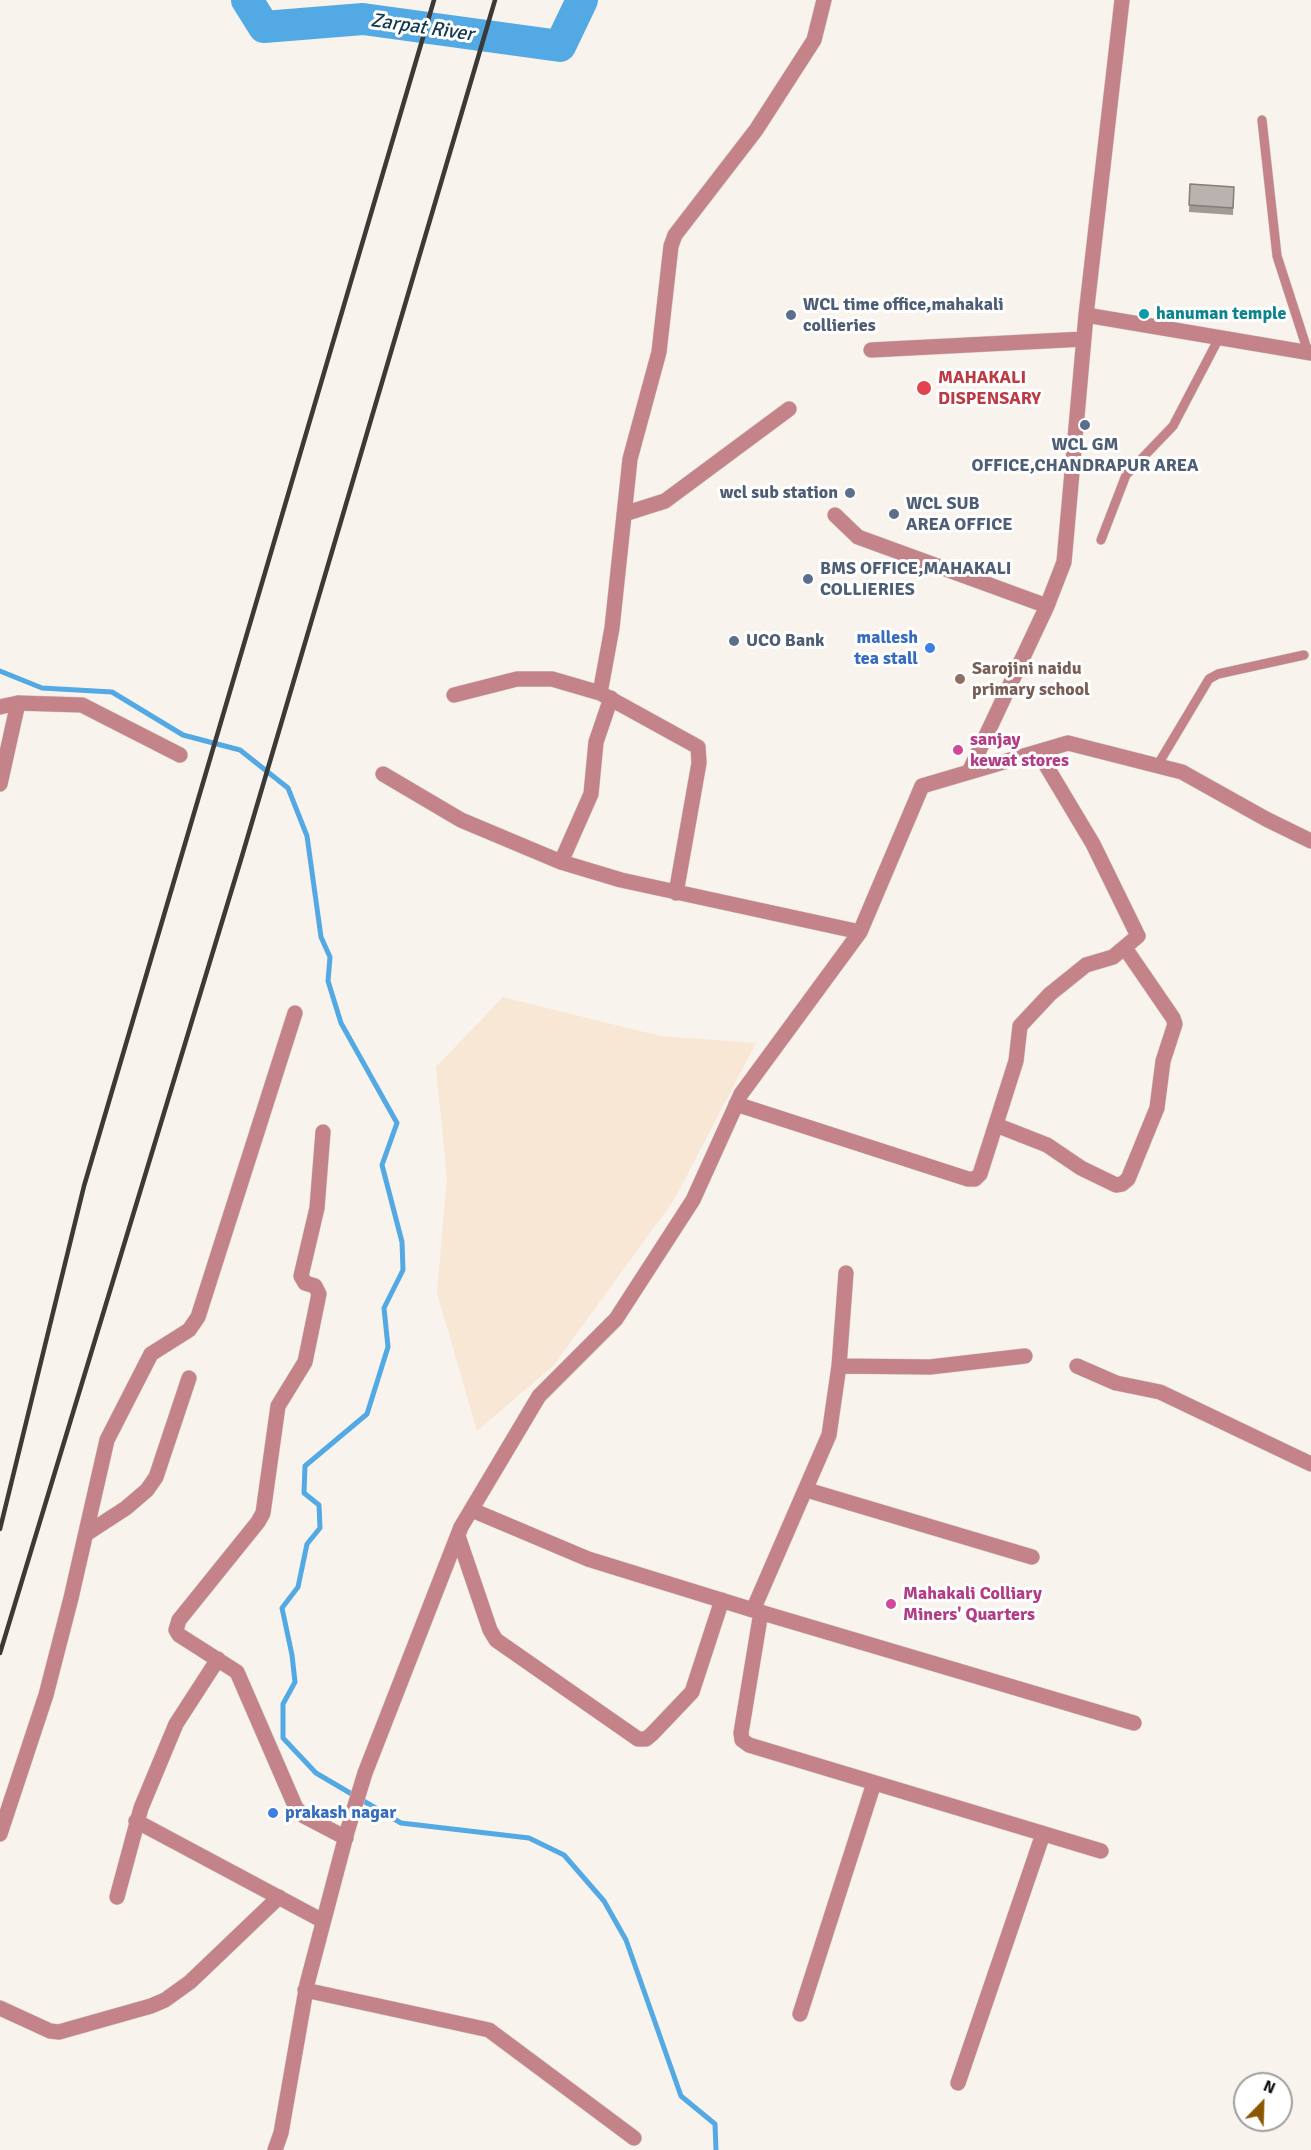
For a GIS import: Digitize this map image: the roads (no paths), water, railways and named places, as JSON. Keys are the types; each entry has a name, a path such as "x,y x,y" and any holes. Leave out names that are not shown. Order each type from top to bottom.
{"street":[{"path":"561,862 591,794 597,736 605,696 633,447 659,352 670,246 675,235 764,118 814,40 824,0"},
{"path":"969,772 1047,606 1064,562 1068,542 1086,315 1122,0"},
{"path":"1086,315 1310,353"},
{"path":"871,350 1084,339"},
{"path":"624,514 665,501 789,409"},
{"path":"835,514 858,537 1047,606"},
{"path":"454,695 517,679 532,677 552,679 605,696 698,747 699,763 676,893"},
{"path":"0,707 18,703 82,705 180,755"},
{"path":"0,784 18,703"},
{"path":"275,2150 281,2133 305,1990 346,1835 365,1773 458,1536 539,1396 616,1319 623,1309 693,1200 736,1104 860,932 922,786 1068,743 1182,772 1266,819 1311,841"},
{"path":"736,1104 968,1179 975,1179 983,1168 1016,1062 1020,1026 1050,994 1086,965 1113,957 1136,939 1137,932 1093,844 1038,752"},
{"path":"382,774 461,820 561,862 676,893 860,932"},
{"path":"996,1125 1047,1145 1081,1168 1116,1185 1128,1179 1157,1108 1163,1061 1175,1024 1125,948"},
{"path":"0,1834 46,1695 107,1440 147,1360 156,1348 189,1330 198,1317 295,1013"},
{"path":"323,1132 317,1208 301,1276 305,1283 315,1287 319,1294 305,1362 278,1406 263,1513 176,1625 179,1635 231,1667 241,1679 299,1812 346,1835"},
{"path":"846,1273 839,1366 829,1435 757,1611 741,1733 742,1740 749,1745 1101,1851"},
{"path":"839,1366 930,1367 1025,1356"},
{"path":"1077,1366 1116,1383 1160,1392 1311,1464"},
{"path":"86,1534 126,1508 147,1490 156,1477 189,1378"},
{"path":"807,1490 1032,1557"},
{"path":"472,1510 588,1559 1134,1723"},
{"path":"458,1536 490,1630 496,1640 638,1739 646,1739 652,1734 692,1692 722,1600"},
{"path":"117,1897 136,1821 176,1724 218,1659"},
{"path":"800,2014 874,1783"},
{"path":"136,1821 323,1921"},
{"path":"958,2083 1043,1834"},
{"path":"0,2008 50,2031 60,2032 151,2006 171,1996 190,1982 279,1897"},
{"path":"305,1990 489,2030 634,2138"}],"lane":[{"path":"1262,120 1277,256 1310,353"},
{"path":"1101,540 1126,475 1173,426 1219,339"},
{"path":"1157,766 1209,679 1218,674 1304,655"}],"waterway":[{"name":"Zarpat River","path":"247,0 264,27 363,19 560,46 582,0"},
{"path":"0,671 42,688 112,692 183,735 240,750 288,788 307,836 321,937 330,957 328,981 341,1023 397,1123 382,1165 402,1242 403,1270 384,1308 388,1347 367,1414 305,1466 304,1493 319,1505 320,1528 307,1544 298,1587 282,1608 295,1682 283,1704 283,1738 316,1773 401,1823 529,1838 564,1855 604,1901 626,1940 681,2096 715,2124 716,2150"}],"railway":[{"path":"0,1529 84,1186 434,0"},
{"path":"0,1653 242,856 495,0"}],"place":[{"name":"hanuman temple","path":"1144,314"},
{"name":"WCL time office,mahakali collieries","path":"791,315"},
{"name":"MAHAKALI DISPENSARY","path":"924,388"},
{"name":"WCL GM OFFICE,CHANDRAPUR AREA","path":"1085,425"},
{"name":"wcl sub station","path":"850,493"},
{"name":"WCL SUB AREA OFFICE","path":"894,514"},
{"name":"BMS OFFICE,MAHAKALI COLLIERIES","path":"808,579"},
{"name":"UCO Bank","path":"734,641"},
{"name":"mallesh tea stall","path":"930,648"},
{"name":"Sarojini naidu primary school","path":"960,679"},
{"name":"sanjay kewat stores","path":"958,750"},
{"name":"Mahakali Colliary Miners' Quarters","path":"891,1604"},
{"name":"prakash nagar","path":"273,1813"}]}
